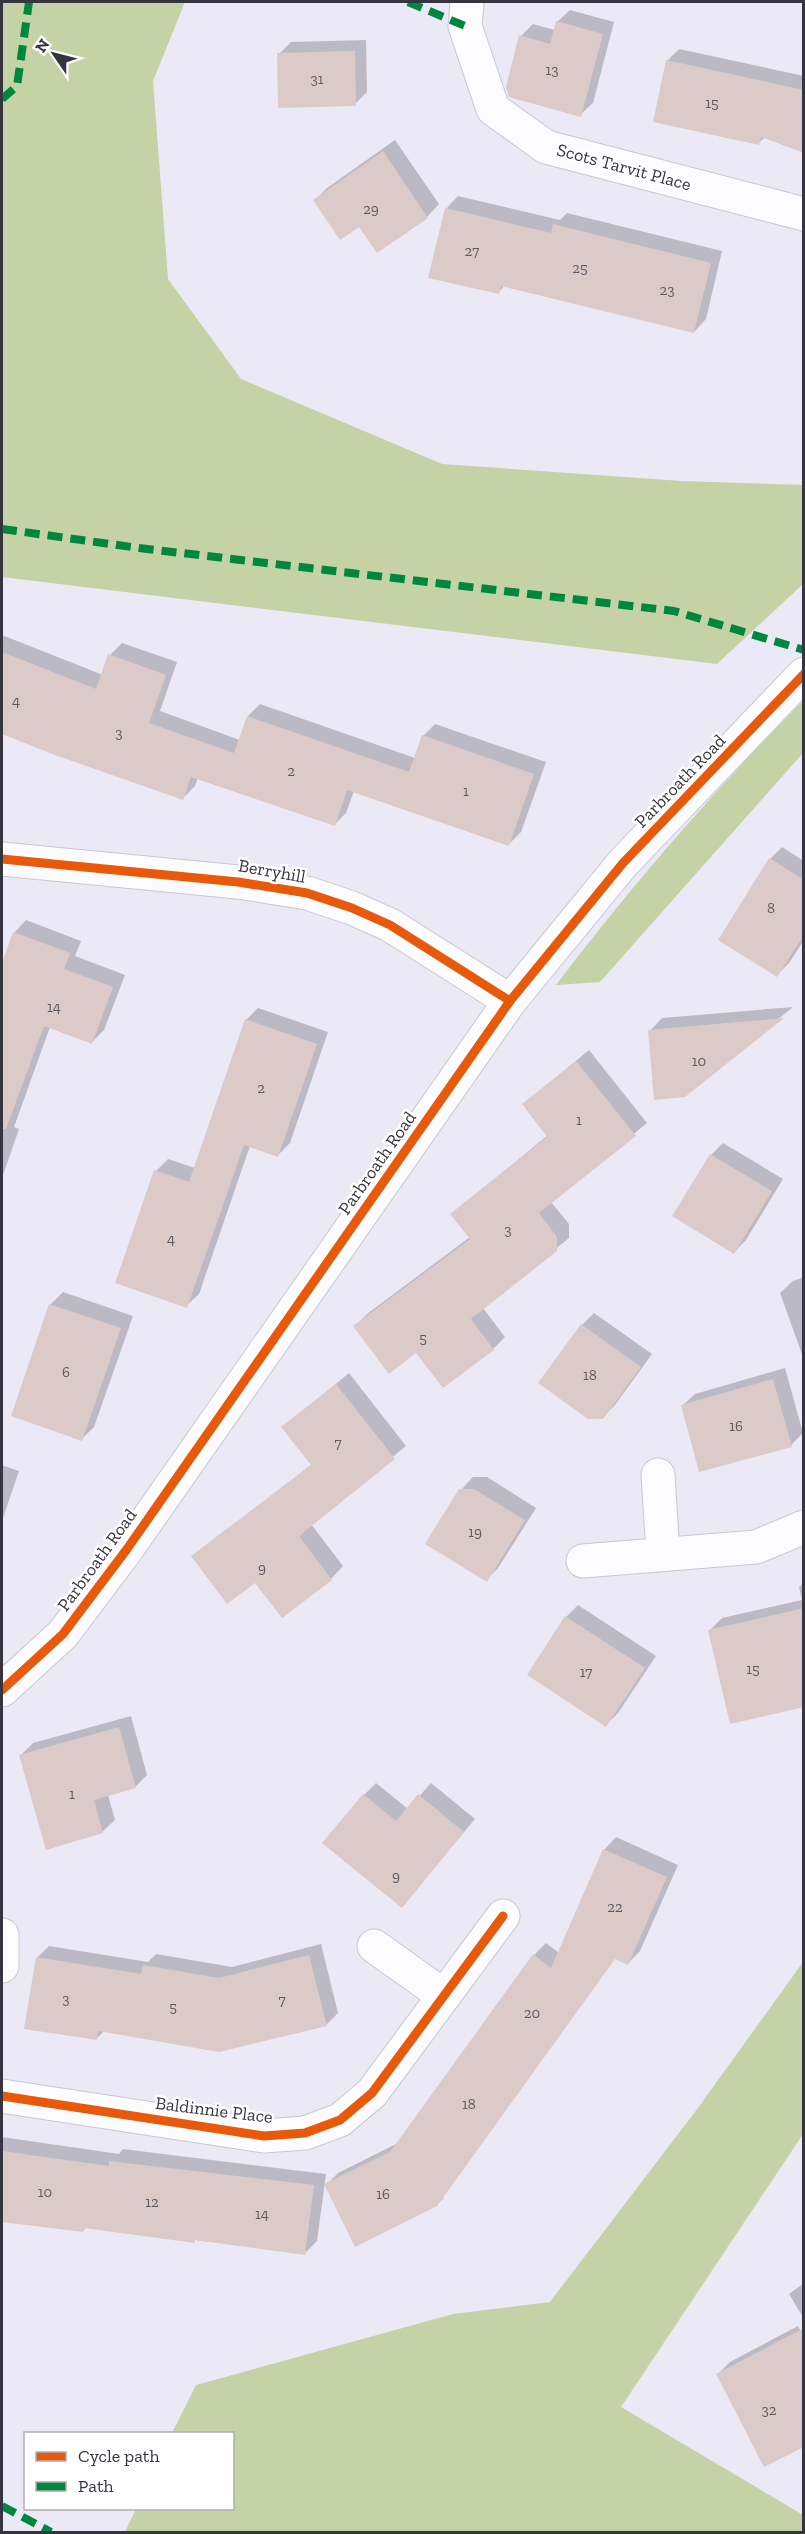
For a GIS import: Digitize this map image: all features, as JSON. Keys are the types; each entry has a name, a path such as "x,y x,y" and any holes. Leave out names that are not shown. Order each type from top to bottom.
{"street":[{"name":"Scots Tarvit Place","path":"467,2 465,26 493,109 546,147 804,214"},
{"name":"Parbroath Road","path":"2,1690 63,1634 127,1550 510,1001 623,863 804,674"},
{"name":"Berryhill","path":"2,859 238,882 307,893 352,908 390,925 510,1001"},
{"path":"658,1475 663,1553"},
{"path":"583,1561 756,1547 804,1527"},
{"name":"Baldinnie Place","path":"6,2092 264,2136 305,2133 340,2120 372,2093 503,1916"},
{"path":"2,1935 2,1966"},
{"path":"375,1946 444,1996"}],"green space":[{"path":"2,2 185,2 153,81 168,279 241,379 442,464 681,481 803,485 803,584 717,664 2,577"},
{"path":"803,701 803,753 600,982 556,985 675,838"},
{"path":"803,1962 803,2134 621,2407 803,2515 803,2532 125,2532 136,2510 234,2510 234,2432 172,2432 196,2385 453,2314 550,2302 698,2108"}],"building":[{"path":"556,21 603,34 581,117 509,97 506,87 519,35 550,44"},
{"path":"355,51 356,106 278,108 277,53"},
{"path":"666,60 804,90 804,153 761,137 759,145 653,122"},
{"path":"383,151 428,218 377,253 359,227 340,240 313,200"},
{"path":"445,208 551,233 553,224 711,263 694,333 501,286 499,294 428,278"},
{"path":"2,652 96,689 108,654 166,675 149,723 234,753 247,716 409,772 422,735 534,774 509,846 347,790 335,826 191,777 183,800 2,734"},
{"path":"769,858 804,880 804,935 777,977 718,940"},
{"path":"13,932 70,953 64,969 113,987 92,1044 44,1026 6,1129 2,1129 2,963"},
{"path":"784,1018 685,1097 654,1100 648,1030"},
{"path":"245,1019 317,1044 278,1157 244,1145 187,1308 115,1283 154,1170 189,1182"},
{"path":"576,1061 636,1136 539,1213 557,1237 557,1251 471,1319 494,1350 443,1388 416,1353 389,1374 353,1326 470,1239 450,1214 547,1137 522,1104"},
{"path":"710,1154 772,1191 734,1254 672,1216"},
{"path":"49,1304 121,1328 82,1441 11,1416"},
{"path":"581,1324 641,1367 603,1419 588,1419 538,1383"},
{"path":"773,1379 792,1447 699,1472 681,1405"},
{"path":"336,1384 395,1459 299,1536 332,1580 282,1618 255,1583 227,1604 191,1556 311,1465 281,1427"},
{"path":"459,1489 474,1489 525,1520 487,1582 425,1544"},
{"path":"804,1608 804,1707 730,1724 708,1630"},
{"path":"565,1616 645,1668 606,1727 527,1675"},
{"path":"119,1727 136,1788 94,1800 103,1833 46,1850 19,1755"},
{"path":"363,1794 396,1821 418,1794 464,1832 402,1908 322,1843"},
{"path":"603,1849 667,1877 628,1965 615,1959 437,2206 355,2247 324,2184 390,2152 533,1954 551,1968"},
{"path":"309,1955 327,2026 219,2052 98,2031 97,2040 24,2029 36,1957 141,1974 143,1965 219,1978"},
{"path":"2,2151 109,2166 109,2161 314,2185 305,2255 195,2240 195,2243 84,2228 83,2232 2,2222"},
{"path":"804,2328 804,2447 764,2467 716,2374"}],"marked path":[{"path":"2,99 17,86 29,2"},
{"path":"408,2 465,26"},
{"path":"2,529 139,548 674,611 804,650"},
{"path":"2,2506 51,2532"}],"cycle path":[{"path":"2,1690 63,1634 127,1549 510,1001 623,863 804,674"},
{"path":"2,859 238,882 307,893 352,908 390,925 510,1001"},
{"path":"2,2096 264,2136 305,2133 340,2120 372,2093 503,1916"}]}
